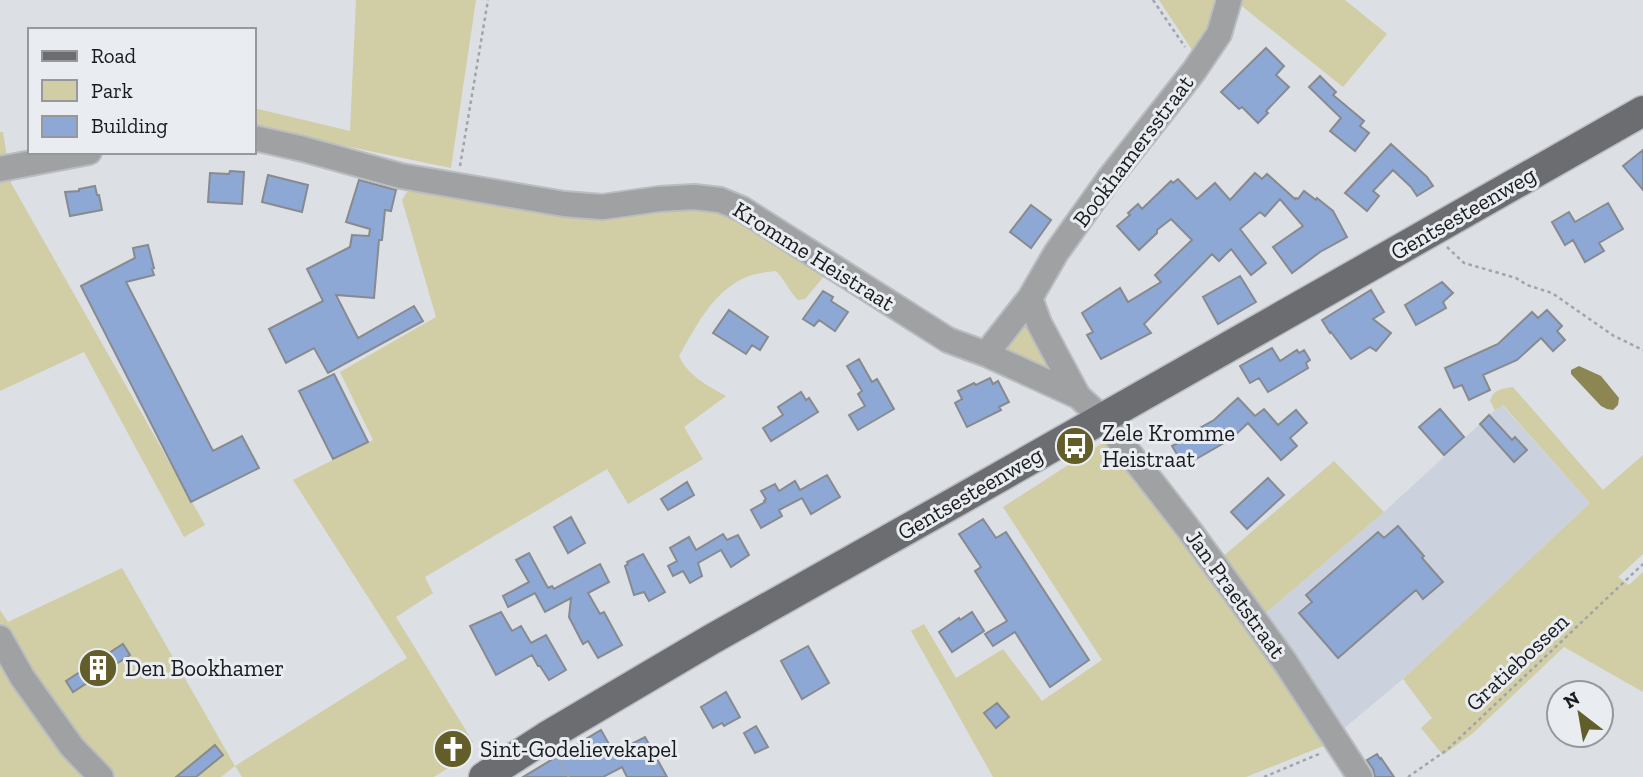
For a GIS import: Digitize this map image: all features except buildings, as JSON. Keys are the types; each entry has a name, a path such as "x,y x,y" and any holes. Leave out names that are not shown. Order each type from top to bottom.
{"main road":[{"name":"Gentsesteenweg","path":"498,773 546,737 712,639 1643,111"}],"street":[{"name":"Bookhamersstraat","path":"986,354 1030,298 1056,253 1108,180 1198,66 1219,34 1229,0"},
{"name":"Kromme Heistraat","path":"256,138 401,176 564,204 602,207 659,199 694,197 720,200 743,209 948,341 986,354 1078,396 1102,418"},
{"path":"0,169 79,154"},
{"path":"1030,298 1039,323 1078,396"},
{"name":"Jan Praetstraat","path":"1102,418 1244,604 1360,777"},
{"path":"0,638 22,677 72,747 101,777"}],"path":[{"path":"456,186 488,0"},
{"path":"1153,0 1198,66"},
{"path":"1433,230 1464,263 1516,278 1527,285 1552,293 1614,336 1643,350"},
{"name":"Gratiebossen","path":"1408,777 1448,748 1643,564"},
{"path":"1264,777 1313,758 1338,743"}],"shaded area":[{"path":"1579,366 1601,376 1619,398 1618,405 1613,410 1601,406 1571,374 1571,370"},
{"path":"1502,405 1590,503 1403,679 1342,730 1262,616 1384,512"}],"green space":[{"path":"356,0 476,0 451,168 256,127 256,108 350,131"},
{"path":"1159,0 1216,0 1210,28 1194,53"},
{"path":"1238,0 1345,0 1387,34 1343,87 1238,3"},
{"path":"0,132 3,132 11,183 205,525 184,537 84,352 0,391"},
{"path":"419,188 725,211 825,275 805,299 798,300 776,271 759,273 736,282 707,310 679,356 693,375 726,396 684,427 703,459 628,504 607,469 425,577 433,593 396,617 473,742 464,748 468,755 434,777 242,777 235,766 407,658 293,480 373,440 340,372 436,317 402,200 407,192"},
{"path":"1025,318 1059,378 1003,351"},
{"path":"1513,387 1603,490 1643,455 1643,554 1618,577 1629,585 1643,572 1643,692 1564,647 1472,734 1443,755 1421,728 1432,718 1403,679 1590,503 1503,405 1495,410 1490,401 1494,394"},
{"path":"1107,440 1285,675 1331,743 1246,777 993,777 911,631 924,624 956,678 1003,649 1042,701 1102,660 1003,507"},
{"path":"1334,461 1384,512 1262,616 1220,559"},
{"path":"122,568 235,766 221,777 0,777 0,610 8,622"}],"place":[{"name":"Zele Kromme Heistraat","path":"1075,446"},
{"name":"Den Bookhamer","path":"98,668"},
{"name":"Sint-Godelievekapel","path":"453,749"}]}
